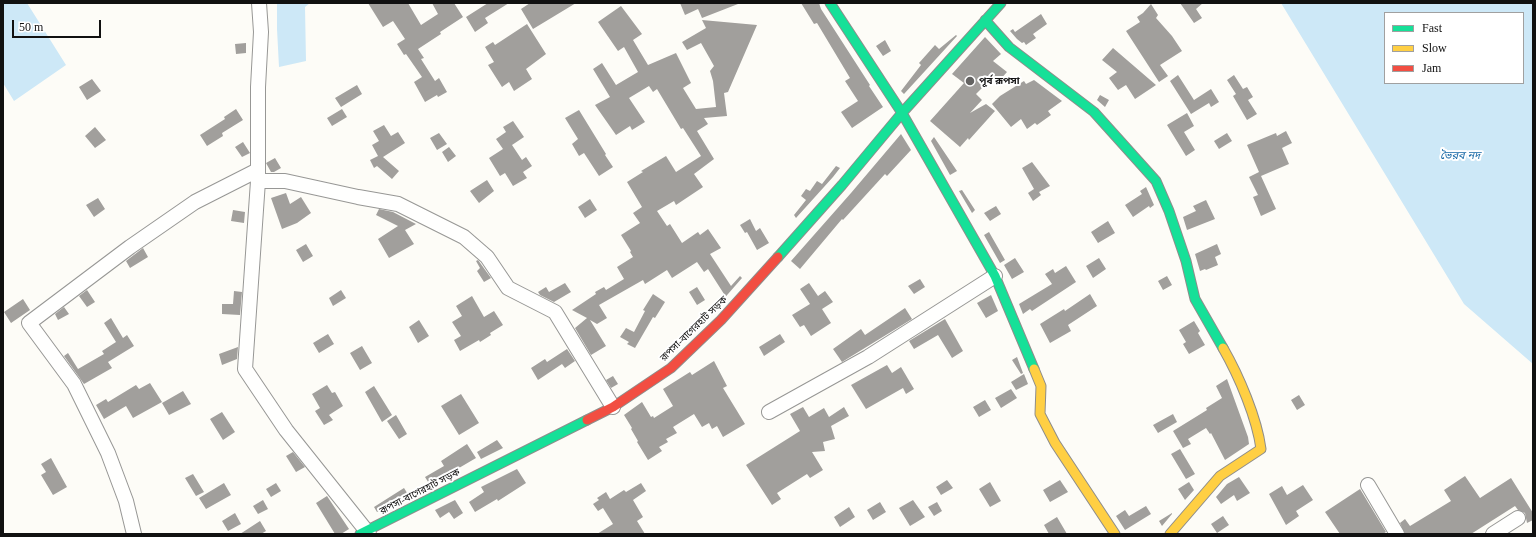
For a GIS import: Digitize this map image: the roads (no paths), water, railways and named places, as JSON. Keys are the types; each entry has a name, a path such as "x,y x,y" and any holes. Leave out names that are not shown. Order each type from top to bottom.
{"street":[{"path":"259,3 258,175 246,369 286,430 366,533"},
{"path":"830,3 902,113 995,276 1041,386 1040,414 1055,443 1115,534"},
{"name":"রূপসা-বাগেরহাট সড়ক","path":"366,533 613,407 670,368 720,320 772,264 842,185 902,113 1001,3"},
{"path":"985,20 1009,47 1094,112 1156,181 1169,211 1186,261 1195,299 1238,376 1258,434 1261,449 1220,476 1170,534"},
{"path":"134,534 126,501 108,453 74,384 29,323 130,247 195,202 258,175 358,197 398,204 464,237 487,257 508,288 555,312 613,407"},
{"path":"769,412 868,357 995,276"},
{"path":"1368,485 1397,534"},
{"path":"1493,534 1518,518"}],"water":[{"path":"3,3 27,3 66,65 14,101 3,83"},
{"path":"277,3 310,3 305,7 306,61 279,67"},
{"name":"ভৈরব নদ","path":"1281,3 1533,3 1533,364 1464,304"}],"place":[{"name":"পূর্ব রূপসা","path":"970,81"}]}
